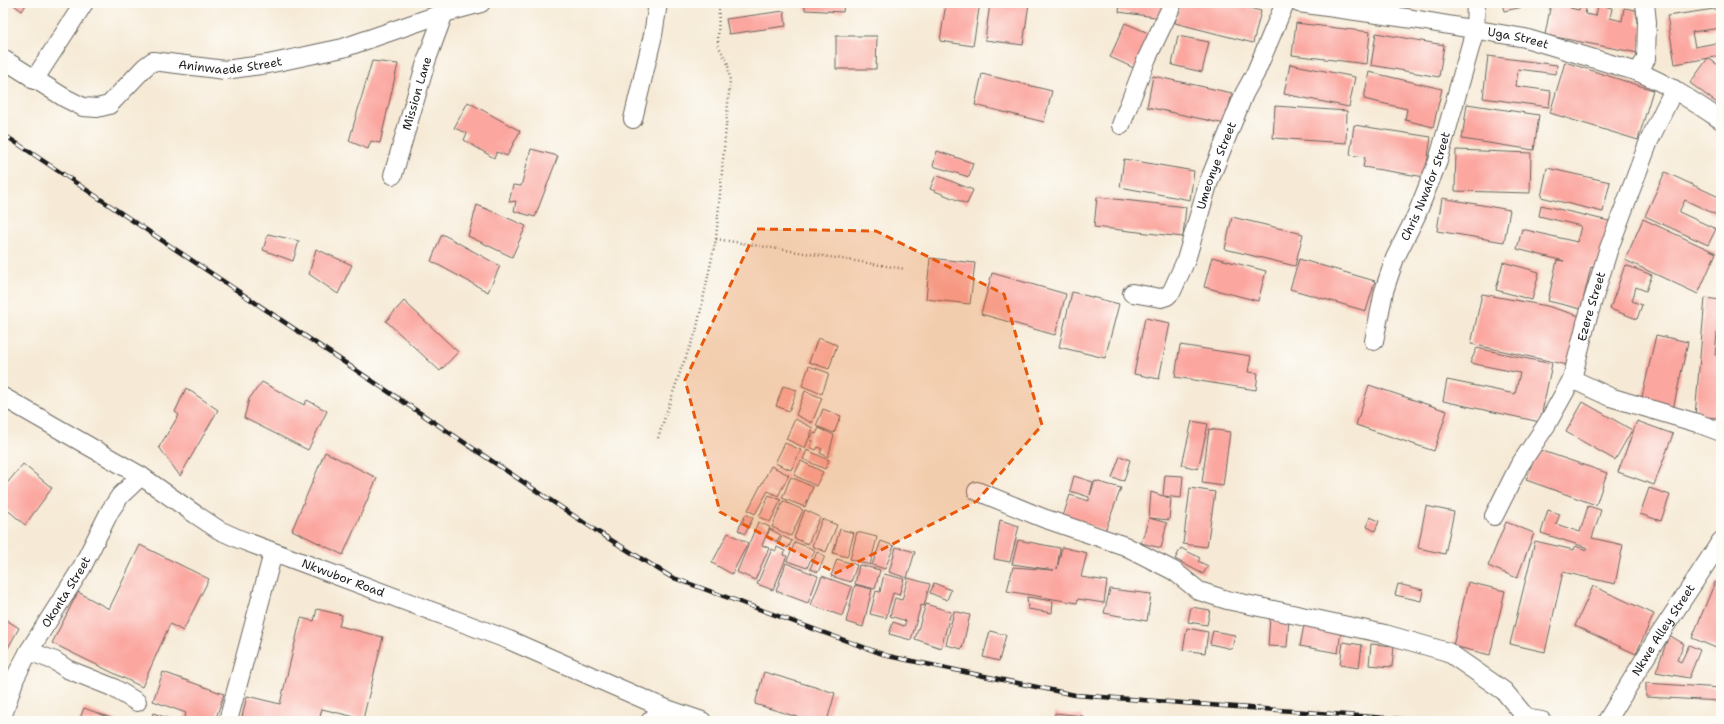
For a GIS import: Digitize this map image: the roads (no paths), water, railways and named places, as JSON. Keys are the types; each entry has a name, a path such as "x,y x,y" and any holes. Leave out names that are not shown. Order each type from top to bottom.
{"street":[{"path":"34,80 84,3"},
{"name":"Aninwaede Street","path":"3,59 34,80 83,107 97,108 109,105 145,66 153,61 225,70 268,64 343,48 444,13 481,3"},
{"path":"633,119 653,35 658,3"},
{"path":"1121,124 1144,64 1173,3"},
{"name":"Umeonye Street","path":"1132,293 1161,298 1167,296 1172,291 1186,260 1209,182 1244,94 1255,74 1285,3"},
{"name":"Uga Street","path":"1299,3 1525,38 1638,72 1674,89 1721,120"},
{"name":"Chris Nwafor Street","path":"1374,341 1384,291 1395,258 1416,216 1438,161 1475,30 1476,3"},
{"path":"1638,72 1646,59 1647,22 1645,3"},
{"name":"Mission Lane","path":"393,175 427,59 444,13"},
{"name":"Ezere Street","path":"1494,516 1519,466 1547,424 1572,379 1586,323 1608,250 1650,141 1674,89"},
{"path":"1572,379 1610,397 1721,432"},
{"name":"Nkwubor Road","path":"3,397 141,476 219,530 273,553 509,640 664,708 702,721"},
{"name":"Okonta Street","path":"3,715 15,678 29,651 81,569 110,511 120,496 141,476"},
{"path":"976,491 1043,518 1125,546 1174,571 1199,591 1227,600 1385,634 1448,652 1504,691 1530,720 1542,721"},
{"name":"Nkwe Alley Street","path":"1607,721 1656,640 1721,541"},
{"path":"228,721 273,553"},
{"path":"29,651 55,661 67,669 112,687 137,702"},
{"path":"650,721 664,708"}],"railway":[{"path":"3,134 598,532 671,577 888,656 1075,695 1427,721"}]}
